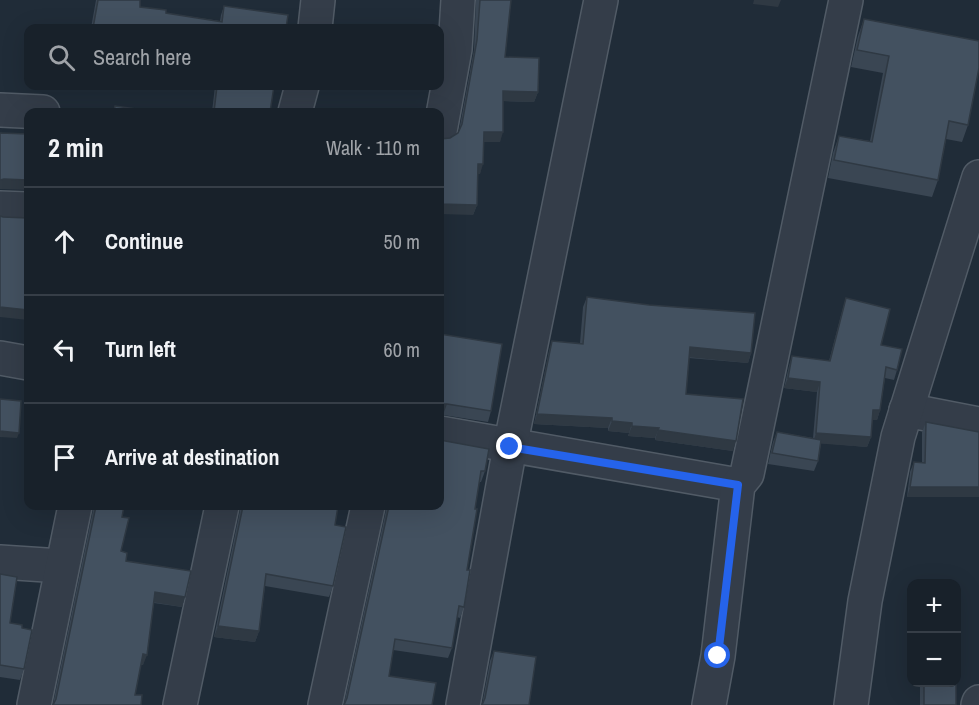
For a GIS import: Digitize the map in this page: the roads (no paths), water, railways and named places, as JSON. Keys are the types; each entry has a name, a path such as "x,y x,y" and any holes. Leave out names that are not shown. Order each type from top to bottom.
{"street":[{"path":"315,24 318,0"},
{"path":"444,108 454,49 458,0"},
{"path":"463,705 510,447 601,0"},
{"path":"709,705 718,656 738,485 747,474 846,0"},
{"path":"296,108 301,90"},
{"path":"0,110 24,111"},
{"path":"851,705 866,601 898,436 969,242 979,177"},
{"path":"0,208 24,209"},
{"path":"0,358 24,362"},
{"path":"906,410 979,424"},
{"path":"444,434 738,485"},
{"path":"34,705 74,510"},
{"path":"180,705 221,510"},
{"path":"325,705 367,510"},
{"path":"0,562 61,566"}]}
